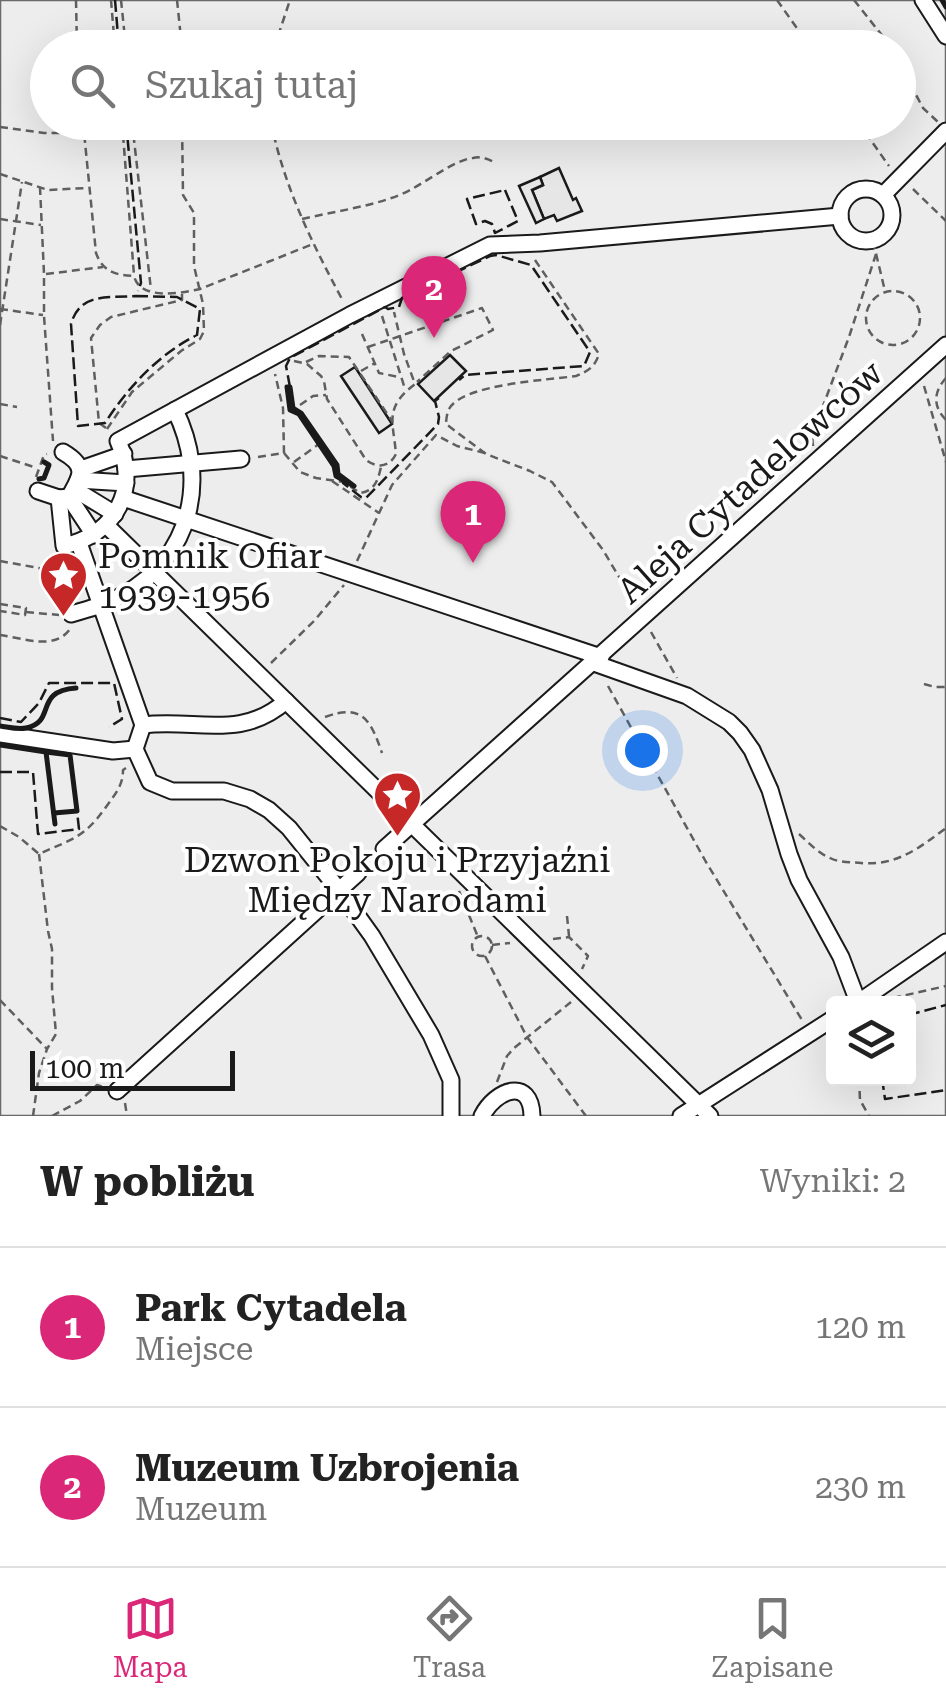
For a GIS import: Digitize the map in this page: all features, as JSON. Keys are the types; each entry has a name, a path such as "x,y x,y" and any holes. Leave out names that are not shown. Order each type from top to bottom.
{"street":[{"path":"924,0 946,36"},
{"path":"883,195 946,130"},
{"path":"870,189 883,195 891,207 892,221 875,247 845,231 840,216 844,201 855,191 870,189"},
{"path":"56,450 76,460 64,546 175,410 490,245 840,216"},
{"name":"Aleja Cytadelowców","path":"384,850 946,345"},
{"path":"71,614 135,588 168,555 186,518 193,481 183,426 175,410"},
{"path":"72,486 112,489 192,464 241,459"},
{"path":"36,484 112,489 597,660 688,696 729,722 752,750 770,790 799,880 841,958 855,996"},
{"path":"72,486 112,489"},
{"path":"72,486 112,489"},
{"path":"112,489 154,572 704,1111"},
{"path":"112,489 101,605 144,725 135,750 150,782 172,791 224,792 250,799 290,828 372,936 445,1063 451,1080 452,1116"},
{"path":"144,725 247,724 286,702"},
{"path":"0,734 114,751 135,750"},
{"path":"117,1090 358,873"},
{"path":"867,996 946,942"},
{"path":"681,1116 704,1111 826,1023"},
{"path":"482,1116 502,1093 513,1090 529,1099 532,1116"}],"path":[{"path":"76,0 77,30"},
{"path":"111,0 114,30"},
{"path":"121,0 124,30"},
{"path":"177,0 180,30"},
{"path":"280,30 290,0"},
{"path":"778,0 799,30"},
{"path":"854,0 878,30"},
{"path":"916,95 923,108 946,130"},
{"path":"0,128 30,131"},
{"path":"85,140 96,253 113,274 134,276"},
{"path":"123,140 134,276 140,287 151,291 200,289 312,244"},
{"path":"134,140 151,291"},
{"path":"112,489 132,392 200,340 204,320 194,266 194,213 183,194 182,140"},
{"path":"275,140 300,220 350,315"},
{"path":"300,220 396,196 472,158 496,163"},
{"path":"0,174 48,190 89,188"},
{"path":"0,325 22,182"},
{"path":"36,484 44,455 56,450 44,316 40,187"},
{"path":"0,219 42,226"},
{"path":"486,454 446,424 453,403 490,387 576,376 590,370 598,354 525,244"},
{"path":"875,247 886,292"},
{"path":"817,461 813,456 812,434 849,337 875,247"},
{"path":"0,264 9,266"},
{"path":"44,274 104,267"},
{"path":"112,489 99,423 92,338 111,317 182,300 182,292"},
{"path":"886,292 900,292 913,300 920,312 919,327 910,339 898,345 885,344 873,337 867,324 867,311 874,299 886,292"},
{"path":"391,296 415,384"},
{"path":"295,362 304,363 321,376 326,395 366,460 382,466 396,454 391,412 406,390 452,351 493,330 482,308 368,348"},
{"path":"1,309 44,316"},
{"path":"381,312 406,390"},
{"path":"362,334 379,373 401,378"},
{"path":"304,363 319,356 349,357 393,422"},
{"path":"269,360 283,408 284,453 300,472 344,482 364,493 377,482 382,466"},
{"path":"360,372 374,362"},
{"path":"920,369 946,462"},
{"path":"934,408 937,390 946,378"},
{"path":"300,406 313,396 326,395"},
{"path":"0,404 17,407"},
{"path":"934,408 946,420"},
{"path":"258,675 337,596 392,484 436,435 552,482 603,550 688,696"},
{"path":"292,463 319,444"},
{"path":"265,456 284,453"},
{"path":"0,456 38,469"},
{"path":"330,480 379,514"},
{"path":"0,561 61,572"},
{"path":"0,604 26,608 26,612"},
{"path":"0,611 25,616 26,612"},
{"path":"26,612 52,616"},
{"path":"0,634 54,642 66,636 71,614"},
{"path":"597,660 706,862 810,1033"},
{"path":"924,684 946,687"},
{"path":"311,726 331,714 361,715 374,728 382,753"},
{"path":"39,854 72,840 98,820 117,793 123,770 132,762 135,750"},
{"path":"0,826 39,854 52,949 56,1034 39,1073 34,1116"},
{"path":"780,826 794,830 828,858 876,864 916,851 946,828"},
{"path":"458,890 478,937"},
{"path":"498,1080 506,1056 579,988 588,956 570,938 567,916"},
{"path":"492,946 486,937 478,937 472,943 476,954 485,956 527,1036 586,1116"},
{"path":"554,939 570,938"},
{"path":"492,946 502,944"},
{"path":"485,956 492,946"},
{"path":"905,996 946,986"},
{"path":"0,1000 47,1049"},
{"path":"52,1116 80,1102 97,1086 117,1090"},
{"path":"859,1086 860,1100 869,1116"}],"shaded area":[{"path":"0,0 946,0 946,1116 0,1116"}],"building":[{"path":"559,168 582,211 557,221 554,215 544,219 532,190 543,185 540,177"},
{"path":"540,177 543,185 532,190 544,219 536,223 519,186"},
{"path":"450,355 466,371 434,401 418,384"},
{"path":"355,367 392,424 379,433 341,376"}],"fence":[{"path":"115,0 118,30"},
{"path":"128,140 141,283 138,291"},
{"path":"505,190 518,221 495,233 492,224 476,224 467,199 505,190"},
{"path":"290,387 286,366 290,358 385,307 399,307 402,298 490,256 531,265 590,352 584,366 465,375 459,380"},
{"path":"136,296 177,297 200,309 197,335 145,373 105,423 78,426 71,324 75,314 81,306 97,299 136,296"},
{"path":"345,478 343,483 366,498 438,424 435,401 440,397"},
{"path":"0,718 21,722 39,703 49,683 114,683 122,719 109,727"},
{"path":"0,772 33,772 38,834 79,829 77,811"},
{"path":"916,1013 946,1005"},
{"path":"883,1086 885,1099 946,1090"}],"wall":[{"path":"942,0 946,7"},
{"path":"287,387 293,408 301,413 337,465 338,474 354,486 336,476 334,466 299,414 290,410 287,387"},
{"path":"39,479 44,478 49,465 44,462"},
{"path":"0,726 20,729 35,725 54,695 76,688"},
{"path":"0,745 46,752 55,824"},
{"path":"46,752 70,755 77,811 54,813"}],"place":[{"name":"Muzeum Uzbrojenia","path":"434,338"},
{"name":"Park Cytadela","path":"473,563"},
{"name":"Pomnik Ofiar 1939-1956","path":"63,618"},
{"name":"Dzwon Pokoju i Przyjaźni Między Narodami","path":"397,838"}]}
